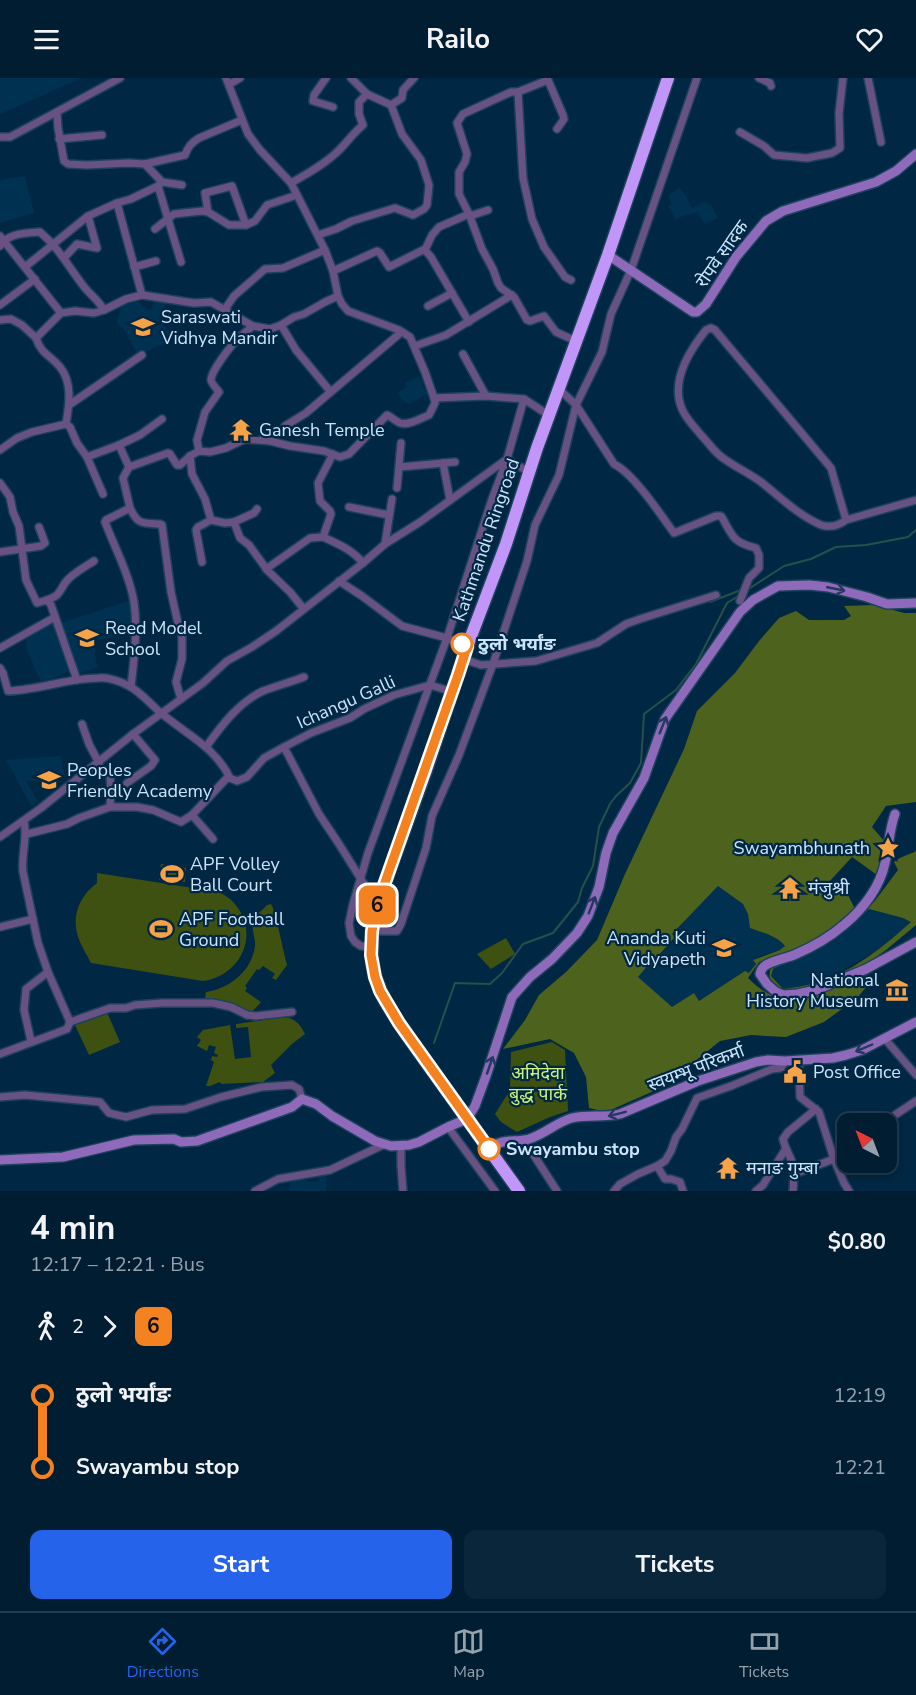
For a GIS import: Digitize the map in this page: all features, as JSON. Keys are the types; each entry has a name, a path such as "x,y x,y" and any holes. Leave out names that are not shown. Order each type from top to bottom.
{"highway":[{"name":"Kathmandu Ringroad","path":"519,1191 385,1001 375,977 371,947 372,931 377,905 608,255 668,78"}],"main road":[{"name":"रोपवे सादक","path":"608,255 693,312 697,312 706,304 736,257 766,221 783,212 876,182 896,171 916,154"},
{"path":"0,1160 63,1156 134,1140 197,1141 292,1107 302,1100 316,1104 375,1141 392,1146 419,1142 467,1119 483,1087 512,997 577,933 588,916 599,887 613,833 644,778 665,719 740,612 753,600 778,586 828,587 886,604 916,603"},
{"path":"895,814 885,866 867,902 847,923 828,937 793,956 767,964 762,968 760,974 776,992 783,995 797,994 816,990 866,969 916,942"},
{"name":"स्वयम्भू परिकर्मा","path":"489,1149 502,1141 524,1140 543,1134 569,1119 620,1114 698,1081 756,1062 846,1055 885,1039 916,1022"}],"street":[{"path":"0,137 10,137 120,78"},
{"path":"180,699 176,682 182,659 182,635 171,592 162,525 142,523 136,520 130,508 123,478 129,467 168,453 177,465 180,465 199,452 226,448 245,438 314,449 340,457 349,454 387,416 399,423 411,423 429,415 435,403 410,338 403,332 348,311 338,296 333,271 325,249 291,183 248,134 228,81 240,78"},
{"path":"326,78 314,95 313,101 333,107"},
{"path":"318,235 352,221 395,208 412,214 424,209 427,205 429,185 420,160 402,134 391,105 368,94 351,78"},
{"path":"391,105 402,98 403,90 414,78"},
{"path":"372,931 397,931 401,924 426,848 432,816 459,755 493,664 527,561 535,525 559,475 576,405 602,352 611,314 631,270 697,78"},
{"path":"759,78 770,83 771,86"},
{"path":"740,132 764,146 774,155 807,158 832,153 840,148 839,113 843,78"},
{"path":"868,78 881,142"},
{"path":"557,129 564,119 549,79 518,92 511,92 463,114 458,123 467,154 459,172 459,194 470,215 485,258 493,269 501,288 512,295 527,320 543,316 555,332 576,341"},
{"path":"518,92 523,178 532,219 544,247 565,277 571,280"},
{"path":"291,183 337,153 363,125 359,114 359,102 368,94"},
{"path":"57,112 65,163 87,165 144,164 185,155 192,142 242,120"},
{"path":"60,139 102,135"},
{"path":"144,164 160,184 181,262"},
{"path":"25,267 88,216 131,199 160,184 182,185"},
{"path":"208,212 206,193 232,186 246,225"},
{"path":"155,229 174,214 202,211 208,212 229,225 246,225 255,221 267,205 297,195"},
{"path":"117,203 142,295"},
{"path":"333,271 377,250 389,267 425,250 432,235 439,227 488,210"},
{"path":"64,258 77,244 97,248 88,216"},
{"path":"61,313 1,241 17,235 40,232 53,243 104,310"},
{"path":"225,309 234,296 265,269 283,268 325,249"},
{"path":"425,250 469,322"},
{"path":"134,267 156,261"},
{"path":"0,304 35,279"},
{"path":"428,306 452,292"},
{"path":"36,338 61,313 75,311 94,313 126,299 142,295 194,303 211,302 254,326 270,329 281,326 338,296"},
{"path":"415,346 469,322 512,295"},
{"path":"0,320 11,319 22,325 36,338 40,350 62,369 68,386 69,405 66,424"},
{"path":"199,452 197,440 204,412 219,392 211,378 231,346 254,326"},
{"path":"281,326 296,350 330,391"},
{"path":"846,520 831,468 715,330 711,328 706,330 687,358 678,389 681,407 690,422 723,458 821,525 832,527 846,520 916,500"},
{"path":"285,426 306,413 398,335"},
{"path":"463,354 486,396"},
{"path":"69,405 142,355"},
{"path":"559,389 576,405 614,464 628,474 674,533 721,516 734,540 756,548 759,555 759,568 749,578 740,602"},
{"path":"434,398 486,396 524,399 550,416"},
{"path":"371,947 354,942 349,928 353,904 368,853 447,638 507,459 524,399"},
{"path":"87,457 140,435 162,419"},
{"path":"0,450 17,438 32,432 66,424"},
{"path":"66,424 87,457 103,494"},
{"path":"397,488 400,443"},
{"path":"119,445 129,467"},
{"path":"323,537 331,514 320,501 318,483 333,454"},
{"path":"190,456 192,474 205,499 211,520"},
{"path":"507,459 529,472"},
{"path":"1,834 24,821 133,734 203,683 227,661 252,648 276,631 385,544 420,522 507,459"},
{"path":"400,467 455,462"},
{"path":"443,464 450,500"},
{"path":"0,483 10,497 12,512 19,526 26,580 35,601 38,603 57,597 65,583 94,561"},
{"path":"385,544 392,499"},
{"path":"349,507 390,515"},
{"path":"130,508 105,522 119,554 134,603 136,627 131,687"},
{"path":"202,562 196,530 198,527 211,520 234,522 254,513 256,509"},
{"path":"234,522 240,538 249,545 266,569 303,608"},
{"path":"0,552 41,546 45,543 39,527"},
{"path":"266,569 310,538 323,537 357,555 363,563"},
{"path":"339,581 402,626 447,638 467,647"},
{"path":"463,659 481,665 536,662 597,643 626,624 639,619 716,594"},
{"path":"47,600 51,605 77,680"},
{"path":"0,648 55,617"},
{"path":"0,668 3,673 3,687 8,691 99,678 107,678 131,687 206,747 224,764 230,778 237,781 247,777 264,759 284,747"},
{"path":"206,747 241,706 261,692 304,677"},
{"path":"430,685 453,692"},
{"name":"Ichangu Galli","path":"377,905 319,814 284,747 311,733 350,718 394,695 430,685"},
{"path":"82,724 99,763"},
{"path":"127,783 151,766 155,760 133,734"},
{"path":"110,775 110,807"},
{"path":"27,834 67,824 110,807 136,807 153,810 181,822 192,815 226,779 230,778"},
{"path":"192,815 213,839"},
{"path":"0,1054 67,1029 70,1022 38,943 21,862 27,834 24,821"},
{"path":"0,927 33,919"},
{"path":"31,1041 24,1010 26,989 48,972"},
{"path":"70,1022 110,1008 162,1003 213,1004 256,1016 292,1012"},
{"path":"885,1039 916,1075"},
{"path":"799,1060 800,1096 819,1112 834,1159 849,1191"},
{"path":"697,1098 772,1069 781,1068 785,1061"},
{"path":"614,1191 620,1184 666,1161 697,1098 698,1081"},
{"path":"0,1097 25,1095 100,1102 109,1113 126,1117 152,1110 185,1109 221,1096 262,1087 292,1085 299,1089 302,1100"},
{"path":"897,1114 916,1101"},
{"path":"793,1191 794,1174 783,1139 788,1132 816,1109"},
{"path":"448,1127 495,1191"},
{"path":"524,1140 556,1191"},
{"path":"255,1191 278,1179 330,1170 385,1144"},
{"path":"401,1146 403,1191"},
{"path":"756,1191 763,1185 785,1150"},
{"path":"794,1174 837,1157"},
{"path":"657,1166 665,1179 680,1182 683,1191"}],"shaded area":[{"path":"0,78 82,78 0,114"},
{"path":"25,176 34,213 0,223 0,180"},
{"path":"680,188 692,208 704,202 711,205 718,218 704,224 698,212 676,220 668,206 672,204 668,195"},
{"name":"Saraswati Vidhya Mandir","path":"134,298 150,311 155,300 166,303 159,319 171,334 164,344 138,355 125,331 117,323 122,301"},
{"path":"419,376 427,394 409,404 401,399 398,392 407,387 405,383"},
{"path":"131,600 132,618 129,634 94,641 96,662 99,667 78,674 74,670 41,682 26,648 27,634 55,619 58,624"},
{"name":"Peoples Friendly Academy","path":"60,756 65,775 48,788 40,780 26,781 38,802 31,806 6,760"},
{"name":"Ananda Kuti Vidyapeth","path":"718,886 743,904 748,914 748,921 765,934 780,940 785,946 753,960 756,964 749,974 735,979 698,1001 694,994 671,1008 638,977 649,964 655,969 659,956 675,938 672,934"},
{"path":"869,909 912,922 873,953 816,983 783,989 771,976 773,969 825,944"},
{"path":"327,1174 326,1191 289,1191 292,1177 312,1182 319,1181 319,1175"}],"green space":[{"path":"875,605 904,613 916,613 916,802 886,806 872,827 885,842 877,875 852,857 829,882 844,887 855,909 831,930 810,942 759,962 748,978 760,989 783,1000 805,999 860,976 870,975 872,980 857,998 824,1022 786,1037 751,1035 720,1041 663,1087 606,1112 589,1108 586,1077 574,1053 550,1039 503,1049 525,1020 539,995 566,972 597,940 625,874 684,749 697,711 735,673 779,618 796,611 809,620 844,620 851,616 844,606","holes":["718,886 743,904 748,914 750,928 773,937 785,946 753,960 756,964 749,973 745,971 699,1001 694,993 672,1007 638,977 649,964 655,969 662,959 659,955 675,937 672,934"]},
{"path":"916,851 916,925 869,962 827,982 784,991 775,984 770,976 771,968 806,952 874,902 898,870 894,862","holes":["869,909 911,922 867,958 842,973 811,984 783,989 771,976 773,969 825,944"]},
{"name":"APF Volley Ball Court","path":"161,864 186,868 185,882 159,880"},
{"path":"97,873 219,892 225,895 242,915 246,927 246,940 237,962 228,971 203,981 91,963 77,933 76,917 85,895 97,883"},
{"path":"271,904 287,965 276,980 272,978 275,974 263,966 257,969 245,986 247,988 245,991 261,1002 251,1013 230,1002 205,999 206,992 231,983 244,971 255,946 254,920 267,905"},
{"path":"506,938 515,954 491,969 477,954"},
{"path":"106,1010 120,1042 89,1055 74,1023"},
{"path":"284,1017 297,1022 305,1034 271,1065 275,1073 263,1082 221,1084 220,1082 206,1086 214,1062 211,1060 212,1056 217,1057 218,1055 214,1053 216,1047 209,1045 207,1051 197,1046 201,1040 197,1037 203,1030 230,1025 235,1059 251,1057 248,1027 236,1028 236,1024"},
{"name":"अमिदेवा बुद्ध पार्क","path":"552,1042 565,1050 568,1111 517,1132 501,1122 495,1114 510,1090 511,1052"}],"waterway":[{"path":"747,590 784,566 811,559 836,547 866,545 908,537 916,530"},
{"path":"710,602 741,590"},
{"path":"434,1043 455,983 490,984 502,973 523,944 553,933 578,902 593,866 599,827 610,804 630,783 641,763 644,714 676,690 696,664 727,603 740,595"}],"bus line":[{"name":"6","path":"462,644 467,647 458,675 377,905 372,931 371,955 375,977 390,1009 489,1149"}],"place":[{"name":"Saraswati Vidhya Mandir","path":"143,327"},
{"name":"Ganesh Temple","path":"241,430"},
{"name":"Reed Model School","path":"87,638"},
{"name":"ठुलो भर्यांङ","path":"462,644"},
{"name":"Peoples Friendly Academy","path":"49,780"},
{"name":"Swayambhunath","path":"888,848"},
{"name":"APF Volley Ball Court","path":"172,874"},
{"name":"मंजुश्री","path":"790,888"},
{"name":"APF Football Ground","path":"161,929"},
{"name":"Ananda Kuti Vidyapeth","path":"724,948"},
{"name":"National History Museum","path":"897,990"},
{"name":"Post Office","path":"795,1072"},
{"name":"Swayambu stop","path":"489,1149"},
{"name":"मनाङ गुम्बा","path":"728,1168"}]}
